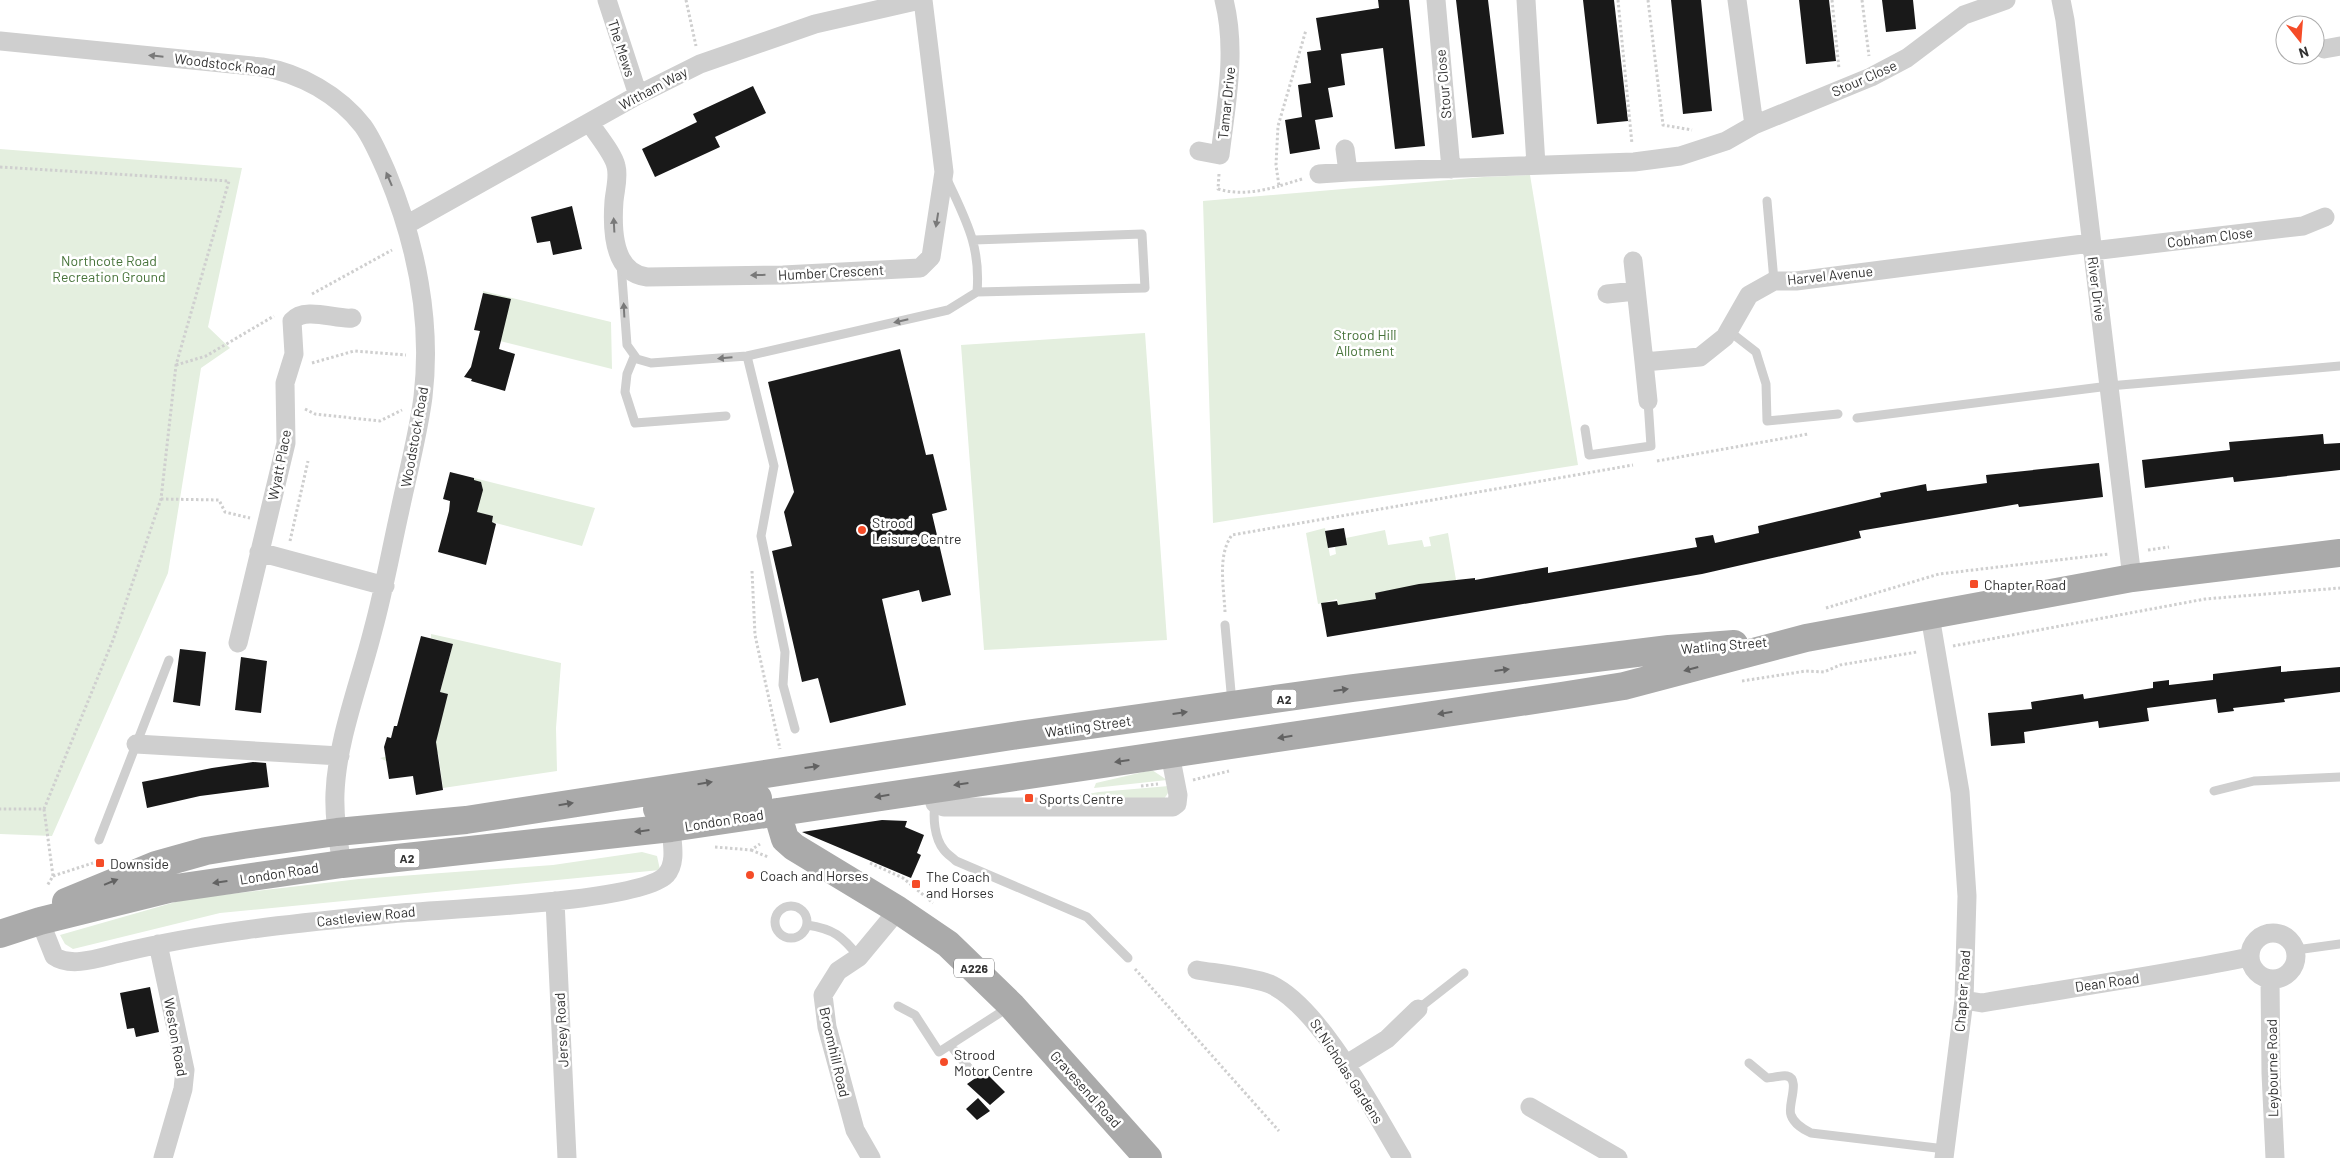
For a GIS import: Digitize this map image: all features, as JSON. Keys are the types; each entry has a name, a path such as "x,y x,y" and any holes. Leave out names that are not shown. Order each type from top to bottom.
{"main road":[{"name":"A2","path":"1806,638 2132,578 2340,553"},
{"name":"Watling Street","path":"767,762 943,747 1353,688 1659,651 1806,638"},
{"name":"Watling Street","path":"777,812 933,796 1170,754 1624,686 1806,638"},
{"name":"Watling Street","path":"1233,706 1237,721 1248,724 1349,710 1401,720"},
{"name":"Watling Street","path":"943,747 994,756 1162,732 1168,736 1170,754"},
{"name":"London Road","path":"0,934 40,921 169,889 342,864 521,846 670,808 767,762"},
{"name":"London Road","path":"40,921 45,911 156,865 226,848 337,832 466,820 562,824 670,808 777,812"},
{"name":"Gravesend Road","path":"777,812 785,839 794,847 940,937 1012,1006 1148,1158"},
{"name":"London Road","path":"337,832 366,845 430,840 521,846"}],"street":[{"name":"The Mews","path":"607,0 638,95"},
{"name":"Witham Way","path":"406,225 638,95 700,64 815,24 922,0"},
{"name":"Humber Crescent","path":"621,261 632,272 647,278 783,275 920,268 931,257 944,172 922,0"},
{"name":"Tamar Drive","path":"1199,151 1220,155 1231,66 1227,12 1224,0"},
{"name":"Stour Close","path":"1436,0 1451,169"},
{"path":"1526,0 1536,165"},
{"path":"1737,0 1754,125"},
{"name":"Stour Close","path":"1319,174 1634,162 1680,156 1722,142 1754,125 1871,77 1907,58 1964,8 2006,0"},
{"name":"River Drive","path":"2061,0 2065,20 2132,578"},
{"name":"Woodstock Road","path":"0,41 262,68 295,75 343,106 362,124 379,154 406,225 422,298 425,342 424,384 417,432 385,586 340,756 335,792 337,832 342,864"},
{"path":"590,123 616,165 613,223 621,261"},
{"path":"1346,149 1348,172"},
{"name":"Cobham Close","path":"2092,247 2303,226 2325,217"},
{"name":"Harvel Avenue","path":"1644,362 1700,357 1725,337 1749,295 1774,281 1796,281 2092,247"},
{"path":"1634,261 1648,401"},
{"path":"1608,294 1636,291"},
{"name":"Wyatt Place","path":"238,642 287,434 286,383 294,357 292,320 298,316 324,314 342,319 352,318"},
{"path":"259,552 385,586"},
{"name":"Chapter Road","path":"1930,616 1960,792 1967,896 1964,1000 1944,1154"},
{"path":"136,744 340,756"},
{"name":"Watling Street","path":"933,796 947,807 1173,807 1178,800 1170,754"},
{"name":"Castleview Road","path":"40,921 52,953 56,958 84,960 158,944 279,925 606,895 662,879 669,871 673,862 670,808"},
{"name":"Jersey Road","path":"555,901 567,1158"},
{"name":"Broomhill Road","path":"871,1158 855,1130 831,1043 823,995 838,972 859,957 898,910"},
{"path":"2270,933 2286,936 2296,950 2296,963 2290,973 2282,977 2270,979 2258,974 2250,957 2253,945 2258,938 2270,933"},
{"name":"Weston Road","path":"158,944 185,1078 163,1158"},
{"name":"Dean Road","path":"1964,1000 1982,1003 2088,984 2168,974 2250,957"},
{"name":"St Nicholas Gardens","path":"1197,970 1271,984 1308,1012 1345,1065 1402,1158"},
{"name":"Leybourne Road","path":"2270,979 2271,1073 2275,1158"},
{"path":"1345,1065 1387,1039 1418,1009"},
{"path":"1530,1106 1618,1158"}],"lane":[{"path":"944,172 974,240 979,267 977,292"},
{"path":"1767,201 1774,281"},
{"path":"621,261 627,345 634,356 642,361 655,364 747,356 948,310 977,292 1145,288 1142,234 974,240"},
{"path":"1729,331 1756,352 1766,384 1767,421 1838,414"},
{"path":"634,356 627,374 625,392 635,423 726,416"},
{"path":"747,356 774,466 761,536 785,652 783,685 795,729"},
{"path":"1857,418 2109,386 2340,366"},
{"path":"1585,429 1589,455 1651,446 1648,401"},
{"path":"1225,625 1233,706"},
{"path":"98,840 169,660"},
{"path":"2214,791 2254,781 2340,777"},
{"path":"933,796 934,821 939,840 945,851 956,861 1087,917 1128,958"},
{"path":"807,925 828,928 846,941 859,957"},
{"path":"2296,950 2340,944"},
{"path":"1418,1009 1464,973"},
{"path":"898,1006 915,1015 940,1052 1012,1006"},
{"path":"950,1045 973,1073"},
{"path":"1749,1063 1767,1078 1786,1076 1792,1079 1794,1083 1790,1115 1801,1128 1811,1133 1944,1154"}],"path":[{"path":"686,0 700,64"},
{"path":"1618,0 1634,162"},
{"path":"1648,0 1663,125 1700,132 1722,142"},
{"path":"1832,0 1839,69"},
{"path":"1862,0 1869,56"},
{"path":"1279,186 1276,165 1278,126 1306,30"},
{"path":"1220,155 1218,189 1244,193 1279,186 1319,174"},
{"path":"0,167 229,180 176,365 161,499 113,640 44,809 52,876 44,891"},
{"path":"307,366 333,355 354,351 414,356"},
{"path":"302,407 315,414 380,422 407,409"},
{"path":"1651,462 1812,433"},
{"path":"288,548 308,461"},
{"path":"1225,625 1225,544 1232,535 1642,464"},
{"path":"161,499 220,500 226,512 266,522"},
{"path":"761,536 752,573 755,635 780,749"},
{"path":"1741,682 1806,671 1824,672 1840,665 2205,599 2340,588"},
{"path":"767,762 780,749 786,748"},
{"path":"0,809 44,809"},
{"path":"751,850 760,844"},
{"path":"706,847 751,850 770,859"},
{"path":"1128,958 1131,965 1279,1131"}],"green space":[{"name":"Northcote Road Recreation Ground","path":"0,149 242,168 208,327 230,348 201,368 168,573 52,836 0,834"},
{"name":"Strood Hill Allotment","path":"1530,175 1578,465 1213,523 1203,201 1484,177"},
{"path":"483,291 611,322 612,369 492,339 511,300 483,293"},
{"path":"1145,333 1167,640 984,650 961,345"},
{"path":"474,478 595,508 582,546 492,522 493,516 474,512"},
{"path":"1325,528 1330,556 1336,554 1335,547 1347,545 1346,538 1385,530 1388,545 1422,540 1424,547 1431,546 1429,537 1448,533 1456,580 1375,593 1377,603 1339,609 1337,599 1318,604 1306,533"},
{"path":"431,634 561,663 556,728 557,771 443,788 438,753 386,761 380,758 435,745 447,694 440,692 453,644 431,638"},
{"path":"1152,770 1167,780 1094,788 1096,783"},
{"path":"1169,786 1168,793 1164,799 1064,798 1099,792"},
{"path":"642,852 657,856 660,870 220,913 73,949 65,944 60,935 186,899 359,879 553,865"}],"building":[{"path":"1378,0 1409,0 1425,146 1395,149 1383,48 1341,54 1345,85 1328,88 1333,117 1315,120 1320,149 1290,154 1285,120 1302,117 1298,85 1311,83 1307,52 1321,50 1316,18 1379,8"},
{"path":"1456,0 1488,0 1504,134 1472,138"},
{"path":"1583,0 1614,0 1628,121 1597,124"},
{"path":"1671,0 1701,0 1712,111 1683,114"},
{"path":"1799,0 1829,0 1836,61 1806,64"},
{"path":"1882,0 1913,0 1916,29 1886,32"},
{"path":"753,86 766,113 715,137 720,147 655,177 642,149 697,122 693,114"},
{"path":"572,206 582,249 553,255 550,241 537,243 531,217"},
{"path":"483,293 511,299 499,349 515,354 505,391 471,381 472,379 464,377 471,367 480,331 474,330"},
{"name":"Strood Leisure Centre","path":"900,349 926,455 933,454 947,510 932,514 951,595 922,602 919,590 882,599 906,705 830,723 818,678 802,682 772,551 792,546 784,512 794,492 768,382"},
{"path":"2323,434 2324,444 2340,443 2340,470 2234,482 2233,477 2145,488 2142,460 2230,450 2229,442"},
{"path":"2099,463 2103,497 2019,507 2018,504 1859,531 1861,538 1702,574 1327,637 1321,603 1337,601 1338,605 1376,599 1375,593 1419,584 1475,578 1475,580 1548,567 1548,573 1697,547 1695,538 1713,535 1715,543 1759,533 1758,526 1881,497 1880,493 1926,484 1927,491 1987,483 1986,475"},
{"path":"450,472 474,478 474,480 481,482 483,490 477,512 493,516 492,522 496,524 486,565 438,552 449,511 450,501 443,499"},
{"path":"1344,528 1347,545 1328,548 1325,531"},
{"path":"421,636 453,644 440,692 448,694 436,742 443,790 416,795 413,776 389,779 384,747 387,737 391,738 394,726 397,726"},
{"path":"180,649 206,652 200,706 173,702"},
{"path":"241,657 267,661 261,713 235,710"},
{"path":"2281,666 2281,672 2340,667 2340,692 2284,699 2285,702 2233,708 2234,711 2218,713 2216,699 2147,708 2149,721 2099,728 2098,721 2024,732 2025,743 1991,746 1988,713 2032,709 2031,702 2083,694 2084,699 2153,688 2153,682 2169,680 2169,685 2213,680 2213,674"},
{"path":"253,762 266,763 269,787 200,796 147,808 142,782"},
{"path":"882,820 907,821 905,827 924,835 917,853 921,855 911,878 802,832"},
{"path":"150,987 159,1032 136,1037 134,1028 127,1029 120,993"},
{"path":"983,1070 1005,1092 990,1105 967,1084"},
{"path":"978,1098 990,1111 977,1120 966,1109"}],"place":[{"name":"Strood Leisure Centre","path":"862,530"},
{"name":"Chapter Road","path":"1974,584"},
{"name":"Sports Centre","path":"1029,798"},
{"name":"Downside","path":"100,863"},
{"name":"Coach and Horses","path":"750,875"},
{"name":"The Coach and Horses","path":"916,884"},
{"name":"Strood Motor Centre","path":"944,1062"}]}
